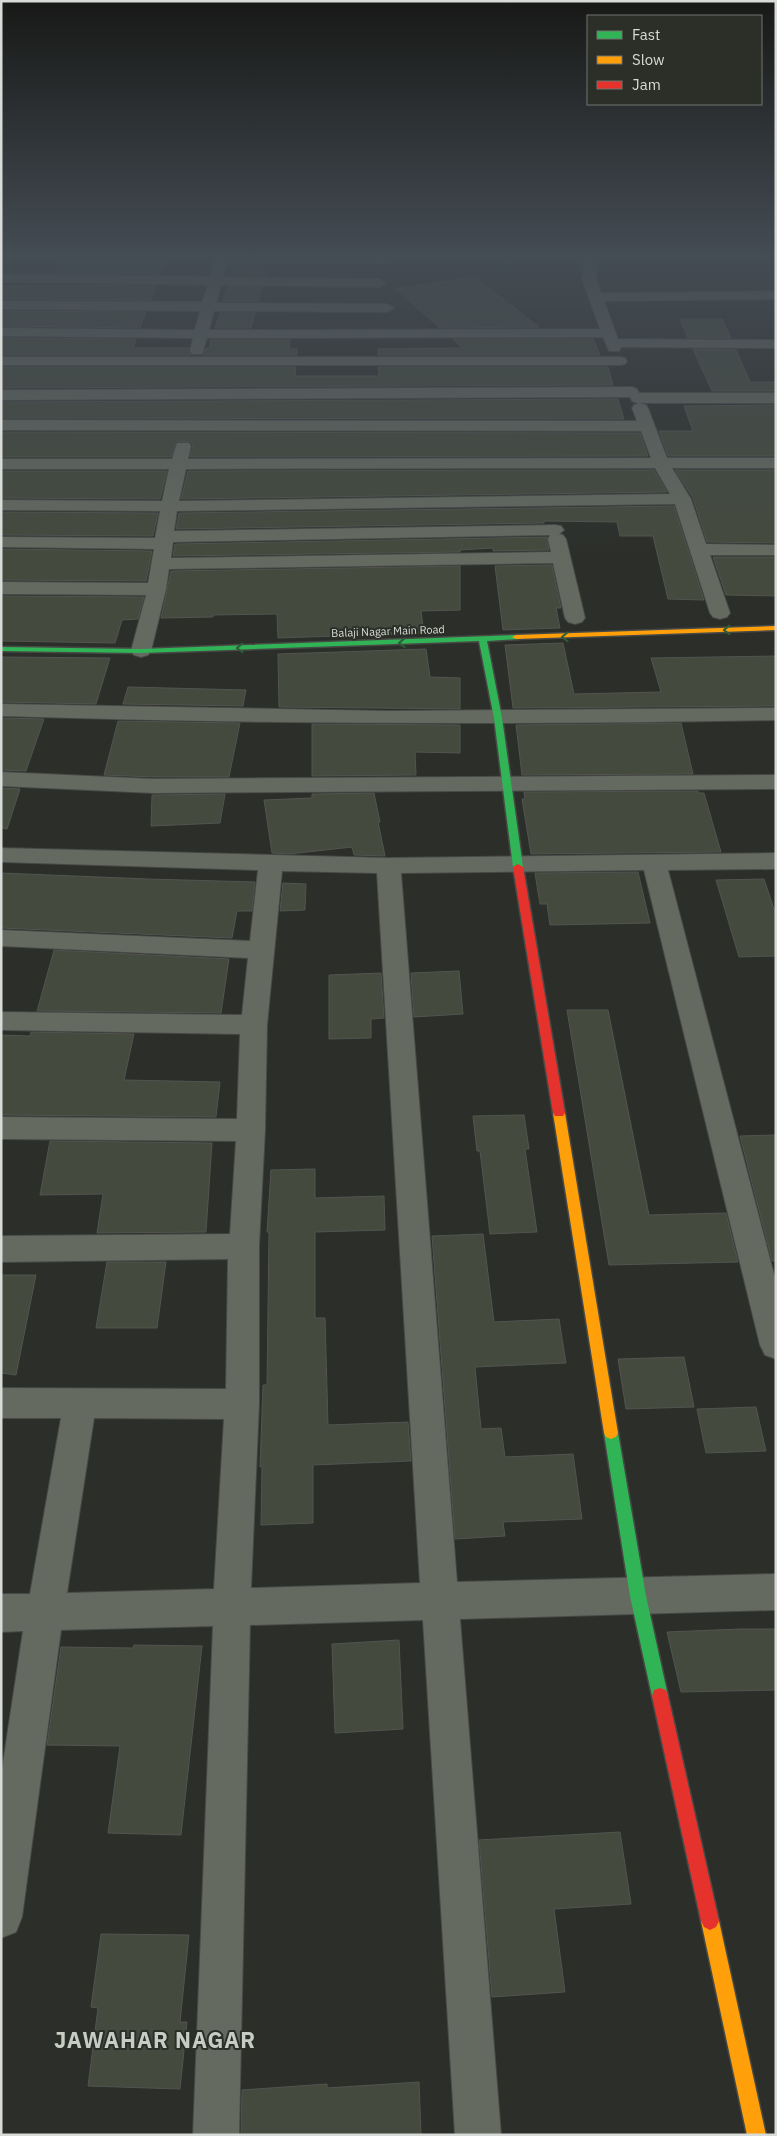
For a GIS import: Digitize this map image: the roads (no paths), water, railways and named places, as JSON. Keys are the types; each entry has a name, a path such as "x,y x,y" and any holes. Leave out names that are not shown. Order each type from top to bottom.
{"street":[{"path":"141,651 157,589 169,506 180,463 196,356"},
{"path":"617,356 635,395 661,464 682,499 720,613"},
{"path":"1,361 620,361"},
{"path":"1,395 635,395 776,398"},
{"path":"1,426 646,426"},
{"path":"1,464 776,463"},
{"path":"1,505 169,506 682,499"},
{"path":"549,500 575,618"},
{"path":"1,542 164,541 555,530"},
{"path":"699,549 776,550"},
{"path":"160,564 561,557"},
{"path":"1,588 157,589"},
{"name":"Balaji Nagar Main Road","path":"1,649 141,651 776,628"},
{"path":"483,640 498,718 518,865 638,1596 757,2135"},
{"path":"1,710 498,718 776,714"},
{"path":"1,779 154,786 776,782"},
{"path":"1,855 388,866 776,861"},
{"path":"654,863 776,1344"},
{"path":"216,2135 232,1607 242,1404 244,1246 251,1130 254,1025 271,864"},
{"path":"388,866 438,1601 478,2135"},
{"path":"1,938 263,950"},
{"path":"1,1021 254,1025"},
{"path":"1,1128 251,1130"},
{"path":"1,1249 244,1246"},
{"path":"1,1403 242,1404"},
{"path":"1,1917 45,1612 80,1404"},
{"path":"1,1613 776,1592"}],"district":[{"name":"JAWAHAR NAGAR","path":"155,2039"}]}
